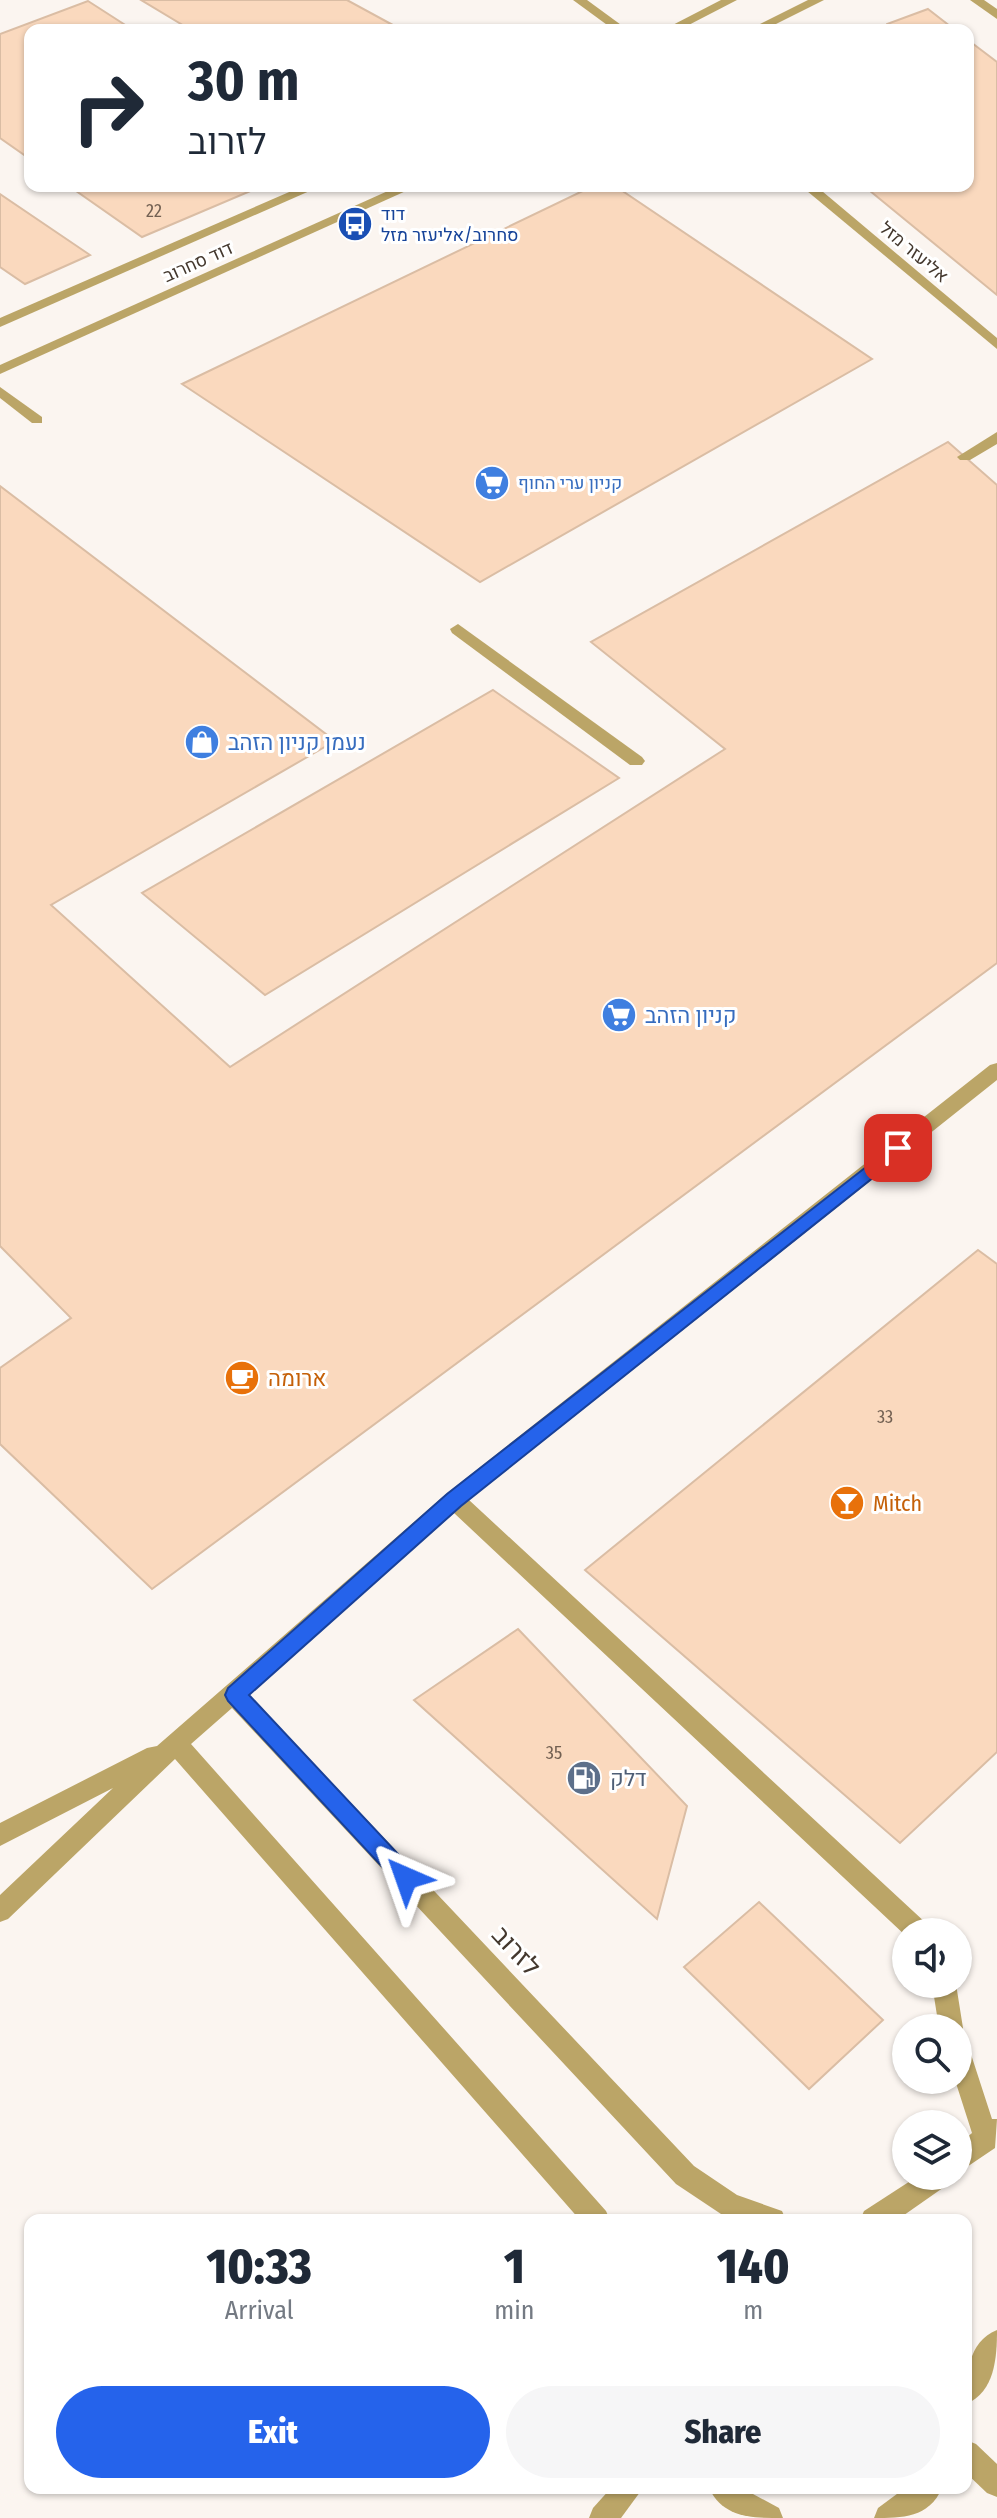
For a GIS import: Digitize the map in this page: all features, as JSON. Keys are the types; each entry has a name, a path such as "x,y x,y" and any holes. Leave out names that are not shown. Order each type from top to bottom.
{"street":[{"path":"579,0 613,24"},
{"path":"681,24 731,0"},
{"path":"767,24 818,0"},
{"path":"976,0 997,15"},
{"name":"דוד סחרוב","path":"0,323 300,192"},
{"name":"דוד סחרוב","path":"0,370 397,192"},
{"name":"אליעזר מזל","path":"815,192 997,345"},
{"path":"0,391 37,420"},
{"path":"965,457 997,437"},
{"path":"458,629 636,761"},
{"path":"0,1911 176,1743 235,1695 454,1500 997,1070"},
{"path":"454,1500 904,1918"},
{"name":"לזרוב","path":"235,1695 685,2175 730,2205 756,2214"},
{"path":"0,1835 176,1743"},
{"path":"176,1743 592,2214"},
{"path":"972,2084 992,2133 972,2149"},
{"path":"883,2214 920,2190"},
{"path":"972,2382 997,2343"},
{"path":"972,2460 997,2483"},
{"path":"603,2518 624,2494"},
{"path":"728,2494 769,2518"},
{"path":"888,2518 920,2494"}],"building":[{"path":"141,0 347,0 391,24 181,24"},
{"path":"88,1 124,24 27,24"},
{"path":"928,9 947,24 887,24"},
{"path":"24,25 24,155 0,138 0,34"},
{"path":"974,45 997,62 997,295 871,192 974,192"},
{"path":"78,192 248,192 142,237"},
{"name":"קניון ערי החוף","path":"581,192 624,192 872,359 480,582 182,384"},
{"path":"0,194 90,255 25,284 0,267"},
{"name":"קניון הזהב","path":"948,442 997,485 997,963 152,1589 0,1444 0,1368 71,1318 0,1246 0,486 335,741 51,905 230,1067 725,749 591,642"},
{"path":"493,690 619,778 265,995 142,893"},
{"path":"978,1250 997,1264 997,1752 900,1843 585,1570"},
{"path":"518,1629 687,1806 657,1919 414,1700"},
{"path":"759,1902 883,2020 809,2089 684,1967"}],"place":[{"name":"דוד סחרוב/אליעזר מזל","path":"355,224"},
{"name":"קניון ערי החוף","path":"492,483"},
{"name":"נעמן קניון הזהב","path":"202,742"},
{"name":"קניון הזהב","path":"619,1015"},
{"name":"ארומה","path":"242,1378"},
{"name":"Mitch","path":"847,1503"},
{"name":"דלק","path":"584,1778"}],"route":[{"path":"406,1878 235,1695 454,1500 898,1148"}]}
